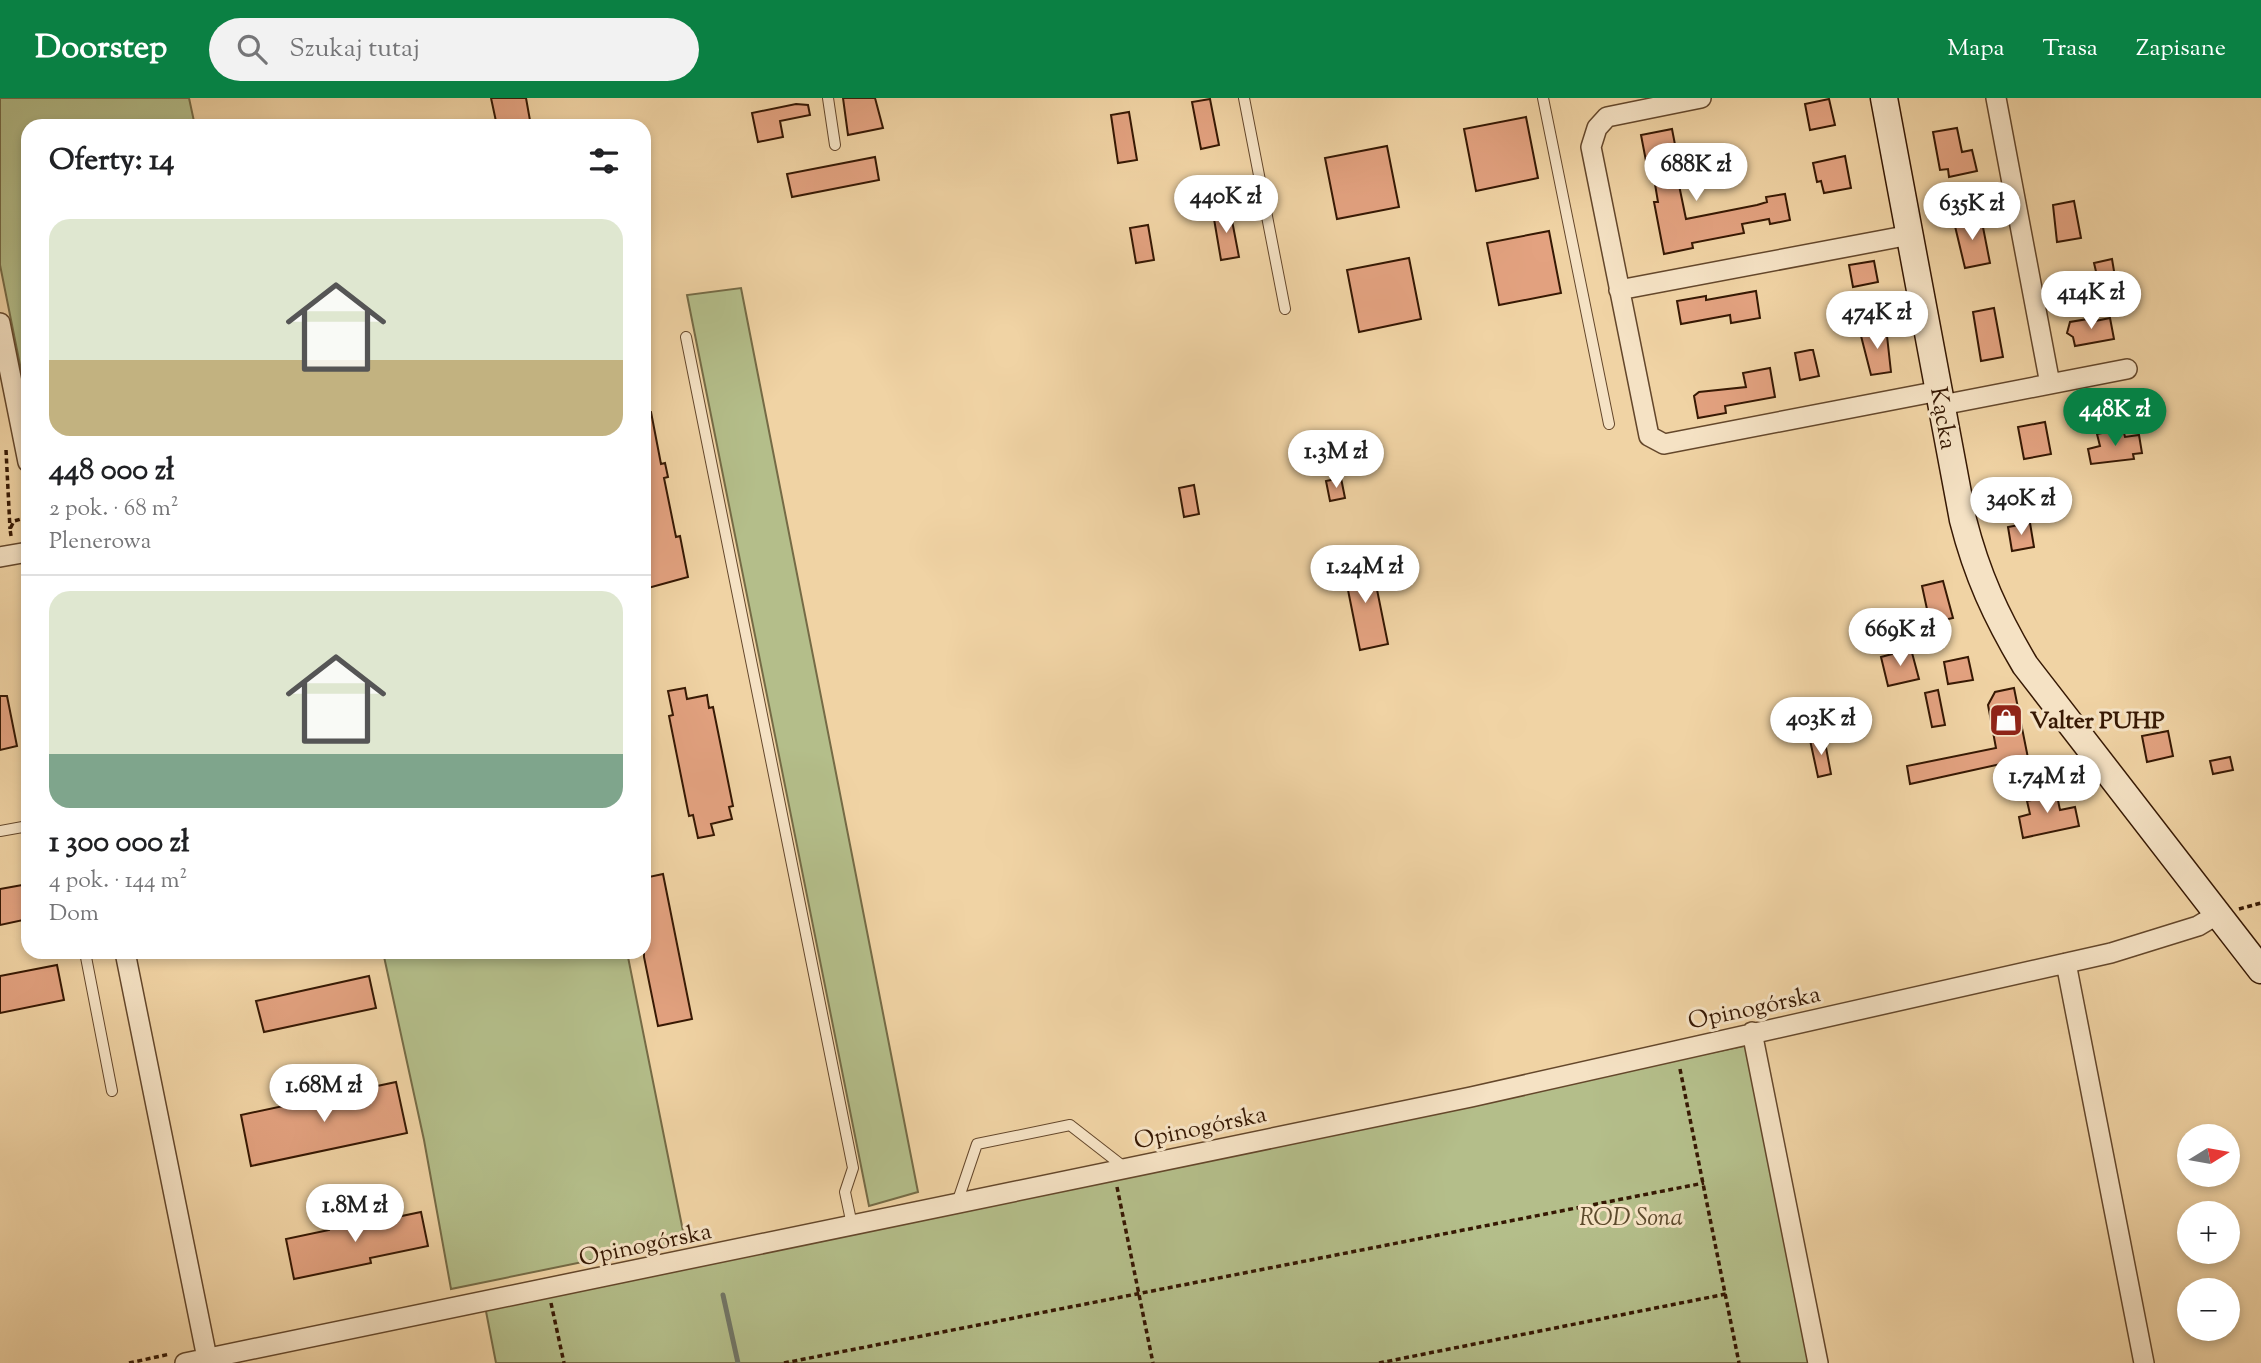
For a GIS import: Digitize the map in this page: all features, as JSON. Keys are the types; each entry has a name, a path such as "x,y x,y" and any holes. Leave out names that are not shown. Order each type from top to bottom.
{"street":[{"path":"1701,98 1607,117 1597,128 1591,147 1649,436 1664,444 1941,398 2050,384 2127,369"},
{"name":"Kącka","path":"1884,98 1975,570 1997,619 2025,665 2261,970"},
{"path":"1996,98 2050,384"},
{"path":"1619,290 1909,235"},
{"path":"0,323 21,427"},
{"path":"0,557 21,553"},
{"name":"Opinogórska","path":"185,1363 1471,1097 1752,1032 2066,964 2197,926 2218,914"},
{"path":"126,959 207,1358"},
{"path":"2066,964 2144,1363"},
{"path":"1752,1032 1818,1363"}],"lane":[{"path":"828,98 835,145"},
{"path":"1244,98 1285,309"},
{"path":"1543,98 1609,424"},
{"path":"686,337 853,1168 845,1192 852,1225"},
{"path":"0,831 21,827"},
{"path":"86,959 112,1091"},
{"path":"957,1203 977,1144 1070,1125 1119,1169"}],"path":[{"path":"5,445 10,529"},
{"path":"1676,1049 1739,1363"},
{"path":"1119,1169 1153,1363"},
{"path":"784,1363 1139,1291 1704,1183"},
{"path":"548,1289 564,1363"},
{"path":"1379,1363 1726,1294"}],"green space":[{"path":"0,98 189,98 194,119 21,119 21,370 0,265"},
{"path":"741,288 918,1192 869,1206 687,295"},
{"path":"385,959 628,959 685,1241 451,1289 424,1140"},
{"name":"ROD Sona","path":"1749,1045 1810,1363 496,1363 484,1301"}],"building":[{"path":"491,98 526,98 530,119 496,119"},
{"path":"843,98 875,98 883,128 848,135"},
{"path":"1210,99 1219,145 1201,149 1192,102"},
{"path":"1829,99 1835,125 1810,130 1805,104"},
{"path":"796,104 808,105 810,115 780,121 783,137 758,142 752,113"},
{"path":"1129,112 1137,160 1118,163 1111,115"},
{"path":"1526,117 1538,178 1476,191 1464,129"},
{"path":"1957,128 1962,152 1972,150 1977,171 1949,177 1948,169 1940,170 1933,132"},
{"path":"1672,129 1677,155 1673,156 1686,219 1757,205 1767,202 1766,197 1785,194 1790,220 1770,224 1769,219 1742,224 1744,233 1692,243 1693,248 1664,254 1654,202 1658,202 1651,160 1646,161 1641,135"},
{"path":"1387,146 1399,207 1337,219 1325,158"},
{"path":"1845,156 1851,188 1824,193 1821,181 1817,182 1813,163"},
{"path":"875,157 879,180 792,197 787,174"},
{"path":"2074,201 2081,238 2057,242 2053,205"},
{"path":"1230,210 1239,257 1221,260 1213,213"},
{"path":"1981,217 1990,263 1965,268 1954,222"},
{"path":"1148,225 1154,260 1136,263 1130,228"},
{"path":"1549,231 1561,293 1499,305 1487,243"},
{"path":"1409,258 1421,319 1359,332 1347,270"},
{"path":"2112,259 2115,277 2098,280 2094,263"},
{"path":"1874,261 1878,282 1853,287 1849,265"},
{"path":"1756,291 1760,318 1731,323 1730,315 1681,324 1677,301 1706,296 1706,300"},
{"path":"1994,308 2003,357 1981,361 1973,312"},
{"path":"2094,318 2095,321 2110,318 2114,339 2075,346 2073,337 2067,333 2070,322"},
{"path":"1886,327 1891,372 1871,375 1860,332"},
{"path":"1813,350 1819,376 1800,380 1795,353"},
{"path":"1770,368 1775,397 1725,406 1726,413 1698,418 1694,396 1699,392 1746,387 1743,373"},
{"path":"651,412 661,464 665,463 668,477 664,478 676,537 680,536 688,577 651,587"},
{"path":"2045,422 2051,454 2024,459 2018,427"},
{"path":"2123,429 2125,437 2139,435 2142,453 2133,454 2134,459 2091,464 2088,449 2100,446 2097,434"},
{"path":"1341,478 1345,498 1330,501 1326,481"},
{"path":"1194,485 1199,514 1184,517 1179,488"},
{"path":"2030,523 2034,547 2012,551 2008,527"},
{"path":"1371,560 1388,644 1360,650 1343,565"},
{"path":"1943,581 1953,618 1930,623 1922,586"},
{"path":"1911,649 1919,679 1888,686 1881,657"},
{"path":"1968,657 1973,680 1948,684 1944,662"},
{"path":"685,688 687,699 707,695 709,708 713,707 733,806 729,807 732,819 711,824 714,835 698,838 693,815 689,816 669,716 673,715 668,691"},
{"path":"2014,688 2028,758 1910,784 1907,766 1996,748 1988,705 1995,692"},
{"path":"1938,690 1945,725 1932,727 1925,693"},
{"path":"0,696 7,696 17,746 0,750"},
{"path":"2168,731 2173,756 2147,762 2142,736"},
{"path":"1824,737 1831,774 1818,777 1810,740"},
{"path":"2230,757 2233,770 2213,774 2210,761"},
{"path":"2055,786 2060,810 2075,807 2079,826 2023,838 2019,817 2030,814 2027,801 2037,799 2035,791"},
{"path":"663,874 692,1019 658,1026 644,959 651,959 651,877"},
{"path":"21,885 21,920 0,925 0,889"},
{"path":"57,965 64,1000 0,1013 0,976"},
{"path":"369,976 376,1008 264,1032 256,1001"},
{"path":"396,1082 407,1133 251,1166 241,1115"},
{"path":"390,1210 392,1218 421,1212 428,1246 370,1258 371,1263 294,1279 286,1239 329,1230 328,1223 343,1220 344,1227 377,1221 376,1213"}],"waterway":[{"path":"723,1295 738,1363"}],"place":[{"name":"Valter PUHP","path":"2006,720"}]}
